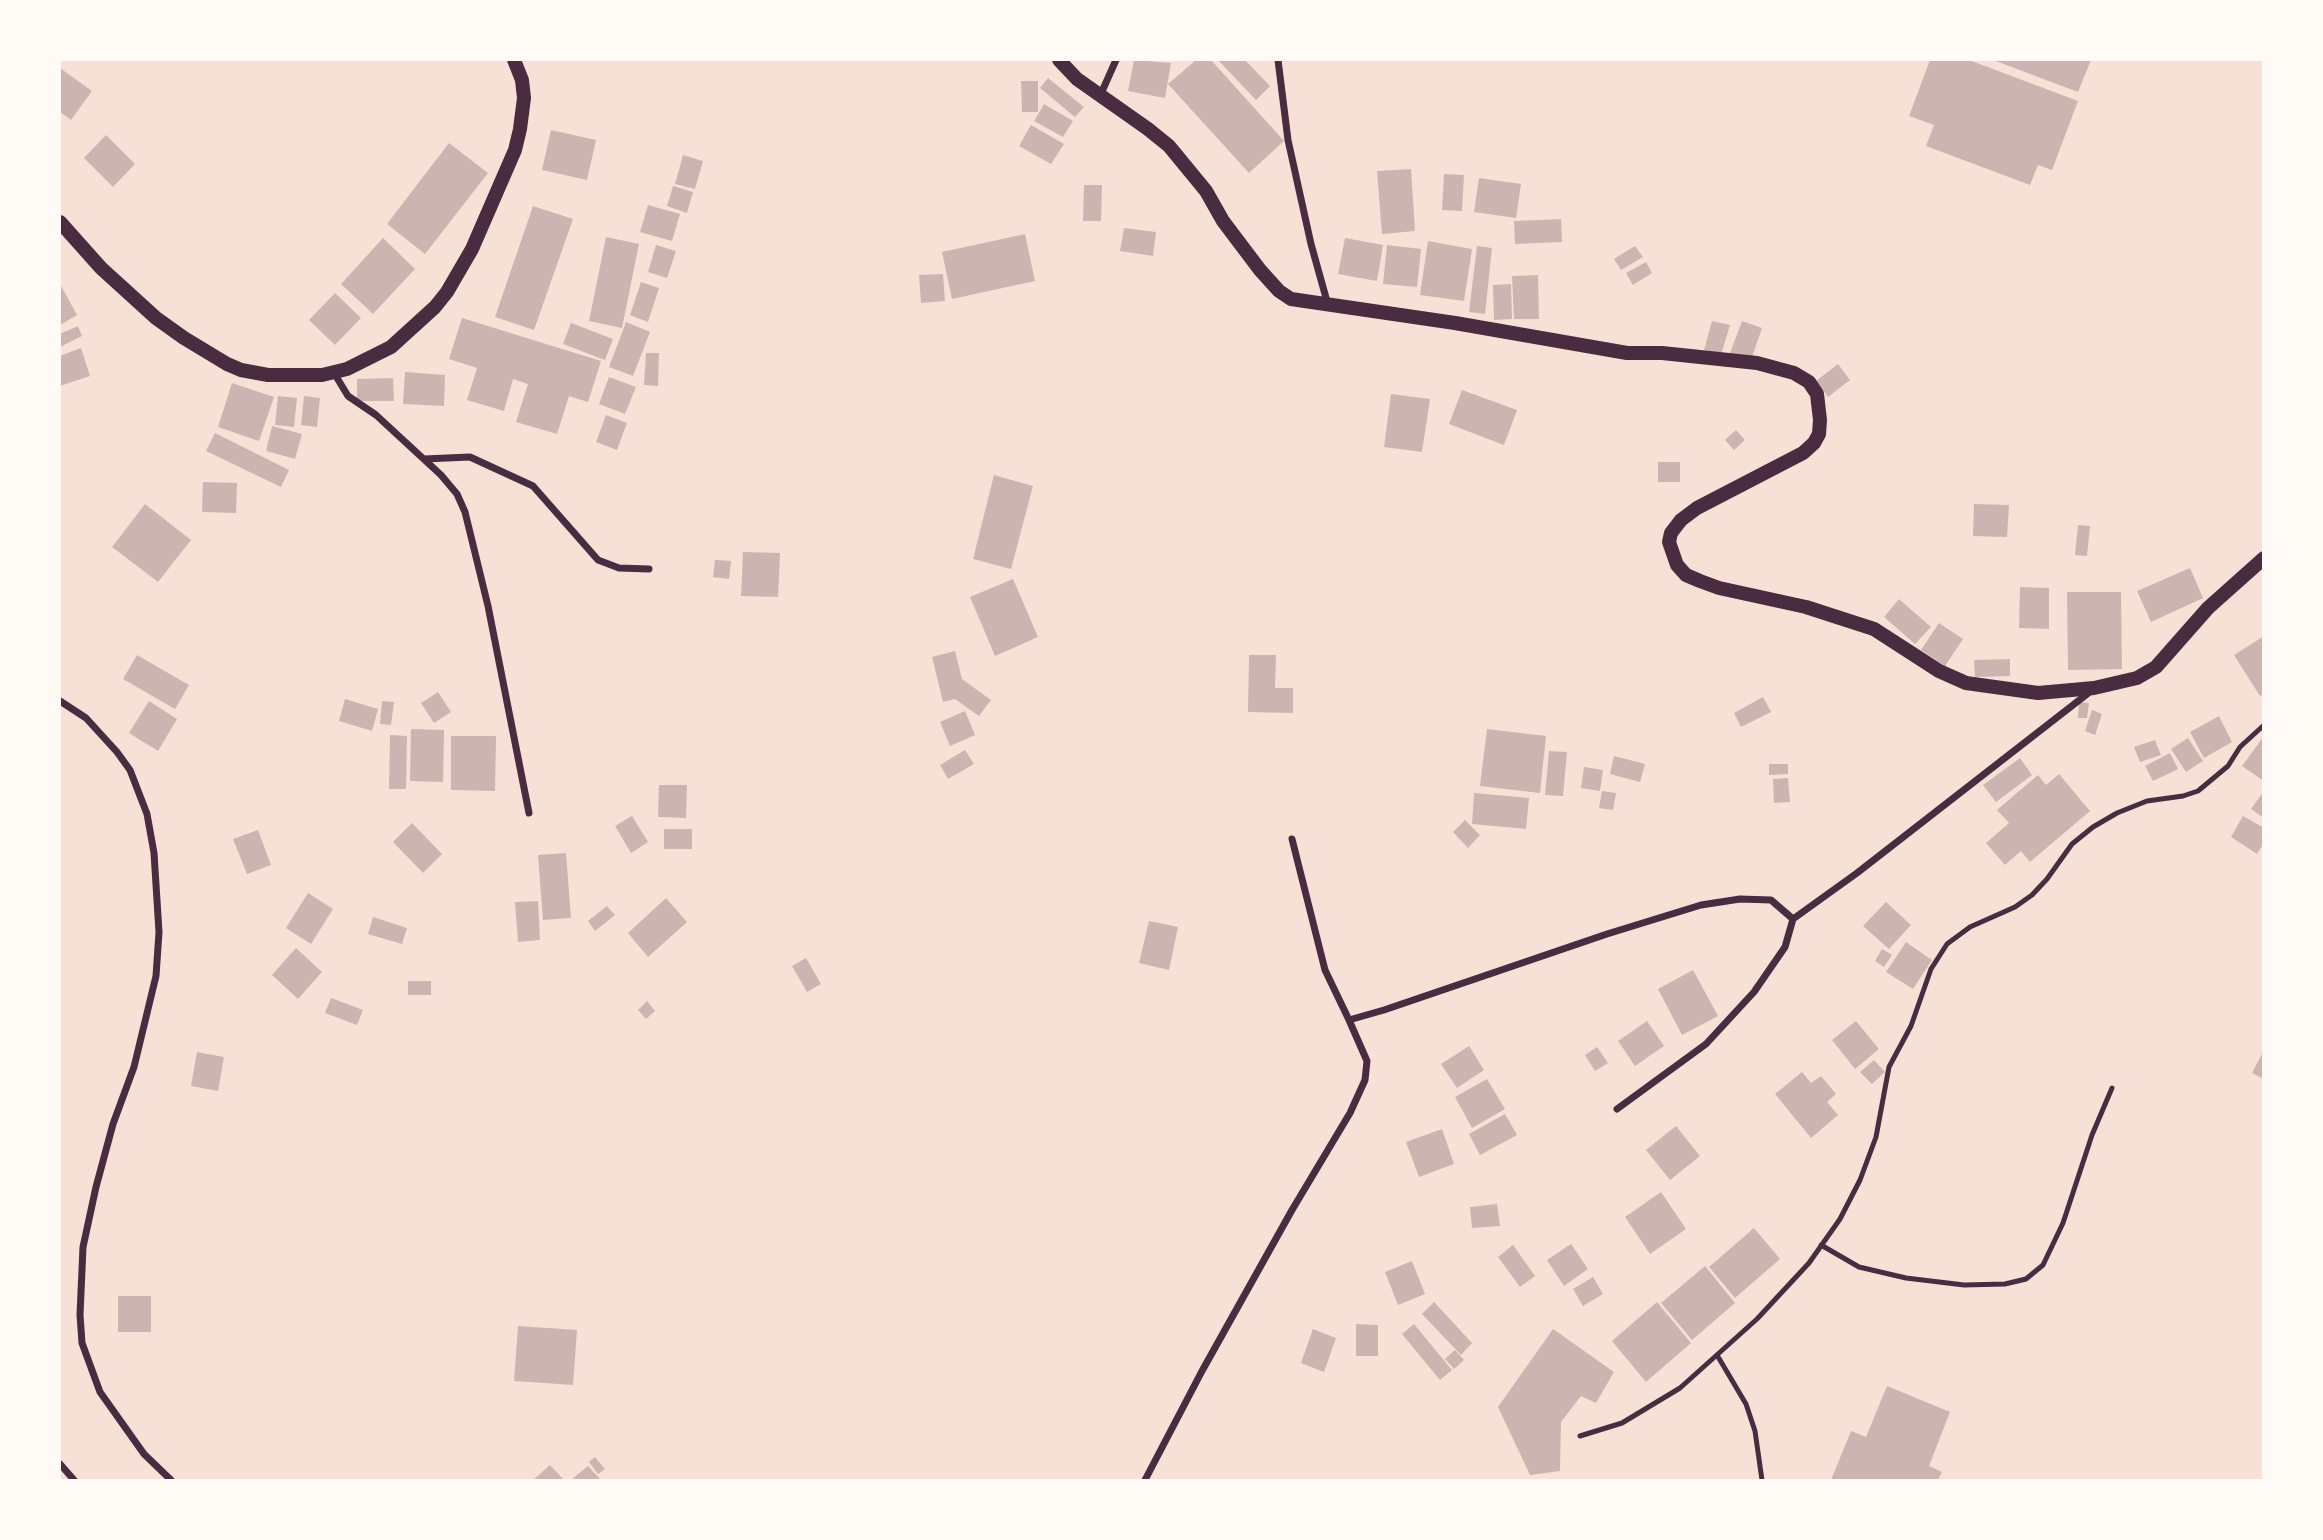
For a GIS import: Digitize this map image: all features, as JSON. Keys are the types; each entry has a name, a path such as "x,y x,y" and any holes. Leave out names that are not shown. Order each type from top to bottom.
{"main road":[{"path":"60,222 101,268 156,318 211,355 241,370 268,375 334,373 359,364 391,347 435,307 472,249 515,150 524,98 522,80 514,60"},
{"path":"1059,60 1077,79 1148,129 1180,158 1206,191 1223,221 1279,291 1299,302 1455,323 1627,353 1662,353 1745,361 1794,373 1809,382 1816,394 1820,420 1819,434 1814,443 1803,453 1718,495 1681,520 1671,533 1669,542 1676,565 1686,575 1719,588 1806,607 1874,629 1939,671 1966,683 2038,693 2094,688 2137,678 2156,667 2208,608 2263,558"}],"street":[{"path":"1100,97 1116,60"},
{"path":"1278,60 1288,140 1311,244 1329,306"},
{"path":"334,373 348,396 376,415 457,494 465,512 488,606 529,813"},
{"path":"424,459 470,457 533,486 597,560 619,568 649,569"},
{"path":"1617,1109 1706,1044 1754,992 1785,947 1793,919 1857,873 2094,688"},
{"path":"60,701 86,718 130,770 147,814 154,853 159,932 156,976 134,1067 96,1187 83,1247 80,1315 82,1343 100,1392 144,1454 171,1480"},
{"path":"1145,1480 1208,1360 1350,1113 1365,1080 1367,1061 1325,970 1292,839"},
{"path":"1349,1020 1701,905 1740,899 1771,900 1793,919"},
{"path":"60,1464 74,1480"}],"lane":[{"path":"1580,1436 1622,1423 1680,1388 1757,1319 1809,1263 1840,1219 1860,1180 1875,1137 1889,1067 1911,1026 1931,969 1947,944 1970,927 2015,907 2032,895 2048,879 2072,844 2093,827 2117,813 2147,801 2198,792 2228,766 2240,747 2263,725"},
{"path":"1821,1245 1859,1267 1906,1278 1964,1285 2005,1284 2026,1279 2043,1265 2063,1223 2092,1135 2112,1088"},
{"path":"1717,1355 1746,1404 1755,1431 1762,1480"}],"building":[{"path":"1134,60 1171,63 1165,98 1128,91"},
{"path":"1196,60 1211,60 1284,141 1249,173 1168,84"},
{"path":"1218,60 1245,60 1270,86 1256,100"},
{"path":"1930,60 1969,60 2078,101 2052,170 2038,165 2030,185 1926,146 1934,125 1909,116"},
{"path":"1993,60 2091,60 2078,92"},
{"path":"60,68 92,91 71,120 60,112"},
{"path":"1048,78 1084,107 1075,117 1040,88"},
{"path":"1021,81 1038,81 1038,112 1022,112"},
{"path":"1044,104 1073,121 1063,137 1034,121"},
{"path":"1031,125 1064,144 1051,164 1019,146"},
{"path":"551,130 596,140 587,180 542,170"},
{"path":"106,135 135,164 113,187 84,158"},
{"path":"449,143 488,173 425,254 387,224"},
{"path":"683,155 703,161 695,189 675,184"},
{"path":"1411,169 1415,231 1382,234 1377,171"},
{"path":"1444,174 1464,175 1462,211 1442,210"},
{"path":"1479,178 1521,184 1516,218 1474,212"},
{"path":"1084,185 1102,185 1101,221 1083,221"},
{"path":"673,186 693,192 687,213 667,206"},
{"path":"648,205 680,214 672,241 640,232"},
{"path":"533,206 573,219 534,330 495,317"},
{"path":"1561,219 1562,242 1515,244 1514,221"},
{"path":"1124,228 1156,232 1153,256 1120,251"},
{"path":"1025,234 1035,281 952,299 942,252"},
{"path":"606,237 639,244 622,328 589,321"},
{"path":"383,238 415,269 373,314 341,284"},
{"path":"1345,238 1383,245 1377,281 1338,274"},
{"path":"1428,241 1472,249 1464,301 1420,295"},
{"path":"656,245 676,251 667,278 648,272"},
{"path":"1387,245 1421,249 1417,287 1383,284"},
{"path":"1477,246 1492,248 1485,314 1469,312"},
{"path":"1635,246 1643,257 1621,270 1614,259"},
{"path":"1646,262 1652,273 1633,285 1626,273"},
{"path":"943,274 945,301 921,303 919,275"},
{"path":"1538,275 1539,319 1514,319 1512,276"},
{"path":"641,282 659,288 648,322 630,315"},
{"path":"60,284 77,315 60,325"},
{"path":"1511,284 1512,319 1494,320 1493,285"},
{"path":"335,293 361,318 335,345 309,320"},
{"path":"462,318 601,361 588,402 569,396 557,434 516,422 528,384 513,379 504,411 467,400 477,368 449,359"},
{"path":"1712,321 1730,325 1721,355 1704,350"},
{"path":"1742,321 1762,328 1751,360 1730,353"},
{"path":"626,322 650,332 633,376 609,367"},
{"path":"571,323 613,339 605,360 563,344"},
{"path":"78,326 82,336 60,347 60,334"},
{"path":"81,348 90,376 60,386 60,356"},
{"path":"646,353 659,353 658,386 644,385"},
{"path":"1838,364 1850,380 1828,397 1816,381"},
{"path":"405,372 445,375 444,406 403,404"},
{"path":"609,377 636,387 625,414 599,404"},
{"path":"393,378 394,401 357,401 357,379"},
{"path":"232,383 274,397 259,441 218,427"},
{"path":"1462,390 1517,410 1504,445 1449,424"},
{"path":"1391,394 1430,399 1422,452 1384,447"},
{"path":"278,396 297,398 294,427 275,425"},
{"path":"304,396 320,398 317,427 301,425"},
{"path":"606,415 627,423 617,450 596,442"},
{"path":"272,426 302,434 295,459 266,451"},
{"path":"1736,430 1745,440 1734,450 1725,440"},
{"path":"215,433 289,470 281,487 206,451"},
{"path":"1658,462 1680,462 1680,482 1658,482"},
{"path":"994,475 1033,486 1011,569 973,559"},
{"path":"203,482 237,483 236,513 202,512"},
{"path":"145,504 191,540 158,582 112,547"},
{"path":"1974,504 2009,505 2007,537 1973,536"},
{"path":"2078,525 2090,526 2087,556 2075,555"},
{"path":"743,552 780,553 778,597 741,596"},
{"path":"715,560 731,561 729,579 713,577"},
{"path":"2190,568 2203,598 2151,622 2137,591"},
{"path":"1013,579 1038,637 995,656 970,597"},
{"path":"2020,587 2049,588 2049,629 2019,628"},
{"path":"2067,592 2121,592 2122,669 2068,670"},
{"path":"1899,599 1931,627 1915,644 1884,617"},
{"path":"1939,623 1963,639 1945,666 1921,650"},
{"path":"2264,636 2264,694 2260,696 2234,655"},
{"path":"955,651 962,679 991,700 979,716 955,699 943,702 932,657"},
{"path":"137,655 189,685 175,709 123,679"},
{"path":"1249,655 1276,655 1275,688 1293,688 1293,713 1248,712"},
{"path":"2010,659 2010,676 1975,677 1974,660"},
{"path":"438,692 451,712 434,723 421,703"},
{"path":"1763,697 1771,712 1741,727 1734,713"},
{"path":"345,699 378,709 372,731 339,721"},
{"path":"149,701 177,719 158,751 129,733"},
{"path":"382,701 394,702 391,725 380,724"},
{"path":"2079,702 2089,703 2087,718 2078,718"},
{"path":"2092,710 2102,714 2095,735 2085,731"},
{"path":"965,711 975,735 950,746 940,722"},
{"path":"2219,716 2232,742 2204,758 2190,732"},
{"path":"411,729 444,730 443,782 410,781"},
{"path":"1487,729 1546,736 1540,793 1480,786"},
{"path":"390,735 407,736 406,789 389,789"},
{"path":"451,736 496,736 495,791 451,790"},
{"path":"2264,736 2264,781 2242,766"},
{"path":"2188,738 2203,761 2186,772 2171,749"},
{"path":"2155,740 2161,755 2140,762 2134,747"},
{"path":"965,750 974,764 948,779 940,765"},
{"path":"1549,751 1567,752 1563,796 1545,795"},
{"path":"2170,753 2178,769 2153,781 2145,766"},
{"path":"1614,756 1645,764 1640,782 1610,774"},
{"path":"2020,758 2032,775 1996,802 1983,785"},
{"path":"1769,764 1788,764 1788,774 1769,775"},
{"path":"1584,767 1603,770 1600,791 1581,788"},
{"path":"2059,774 2090,811 2030,862 2021,851 2005,865 1986,843 2009,823 1997,810 2038,775 2046,785"},
{"path":"1788,778 1790,802 1774,803 1773,779"},
{"path":"659,785 687,785 686,818 658,817"},
{"path":"1602,791 1616,793 1613,810 1599,808"},
{"path":"2264,791 2264,818 2251,809"},
{"path":"1474,793 1529,798 1526,829 1472,824"},
{"path":"632,816 648,842 631,853 615,826"},
{"path":"2243,816 2264,828 2264,843 2257,854 2231,837"},
{"path":"1465,820 1480,835 1468,848 1453,832"},
{"path":"412,823 442,854 423,873 393,842"},
{"path":"664,829 692,829 692,849 664,849"},
{"path":"258,830 271,865 247,874 233,839"},
{"path":"566,853 571,918 543,920 538,855"},
{"path":"308,893 333,909 311,944 286,928"},
{"path":"666,898 687,922 648,957 628,933"},
{"path":"538,901 540,940 518,942 515,902"},
{"path":"1886,902 1911,925 1889,949 1863,926"},
{"path":"607,906 615,915 595,931 588,921"},
{"path":"373,917 407,928 402,944 368,934"},
{"path":"1149,921 1178,927 1169,970 1139,963"},
{"path":"1906,942 1932,960 1913,989 1886,972"},
{"path":"296,948 322,972 298,999 272,975"},
{"path":"1882,949 1892,955 1884,967 1875,961"},
{"path":"806,958 821,984 807,992 792,966"},
{"path":"1693,970 1718,1016 1682,1035 1658,989"},
{"path":"408,981 431,981 431,995 408,995"},
{"path":"331,998 363,1010 357,1025 325,1013"},
{"path":"647,1001 655,1011 646,1019 638,1010"},
{"path":"1647,1021 1664,1046 1635,1066 1618,1041"},
{"path":"1856,1021 1879,1049 1855,1069 1832,1040"},
{"path":"1469,1046 1484,1070 1457,1088 1441,1064"},
{"path":"1597,1047 1608,1063 1595,1071 1585,1055"},
{"path":"2264,1050 2264,1079 2252,1073"},
{"path":"197,1052 224,1057 218,1091 191,1086"},
{"path":"1874,1060 1885,1072 1872,1084 1860,1072"},
{"path":"1802,1072 1811,1083 1821,1076 1836,1094 1827,1102 1838,1115 1811,1138 1775,1094"},
{"path":"1487,1079 1505,1109 1472,1128 1455,1097"},
{"path":"1505,1114 1517,1135 1480,1155 1469,1134"},
{"path":"1676,1126 1700,1156 1670,1180 1646,1150"},
{"path":"1442,1129 1454,1164 1419,1177 1406,1142"},
{"path":"1661,1192 1686,1229 1650,1254 1625,1217"},
{"path":"1497,1204 1500,1226 1472,1228 1470,1207"},
{"path":"1754,1228 1780,1259 1735,1298 1709,1267"},
{"path":"1571,1244 1588,1269 1564,1286 1547,1260"},
{"path":"1513,1245 1535,1276 1520,1287 1498,1257"},
{"path":"1412,1261 1425,1294 1398,1305 1385,1272"},
{"path":"1705,1266 1735,1303 1692,1340 1661,1303"},
{"path":"1593,1277 1603,1294 1583,1306 1573,1289"},
{"path":"118,1296 151,1296 151,1332 118,1332"},
{"path":"1434,1302 1472,1343 1461,1355 1422,1314"},
{"path":"1657,1302 1691,1343 1646,1382 1612,1341"},
{"path":"1356,1324 1378,1325 1378,1356 1356,1356"},
{"path":"1414,1324 1452,1370 1440,1380 1402,1334"},
{"path":"518,1326 577,1330 573,1385 514,1381"},
{"path":"1313,1329 1336,1338 1324,1372 1301,1363"},
{"path":"1553,1329 1614,1372 1596,1403 1581,1396 1561,1422 1560,1471 1530,1475 1498,1407"},
{"path":"1455,1350 1464,1360 1454,1369 1445,1359"},
{"path":"1887,1386 1950,1412 1929,1466 1942,1472 1938,1480 1831,1480 1851,1431 1866,1437"},
{"path":"595,1457 605,1469 598,1474 589,1462"},
{"path":"550,1465 564,1480 533,1480"},
{"path":"588,1466 601,1480 571,1480"}]}
